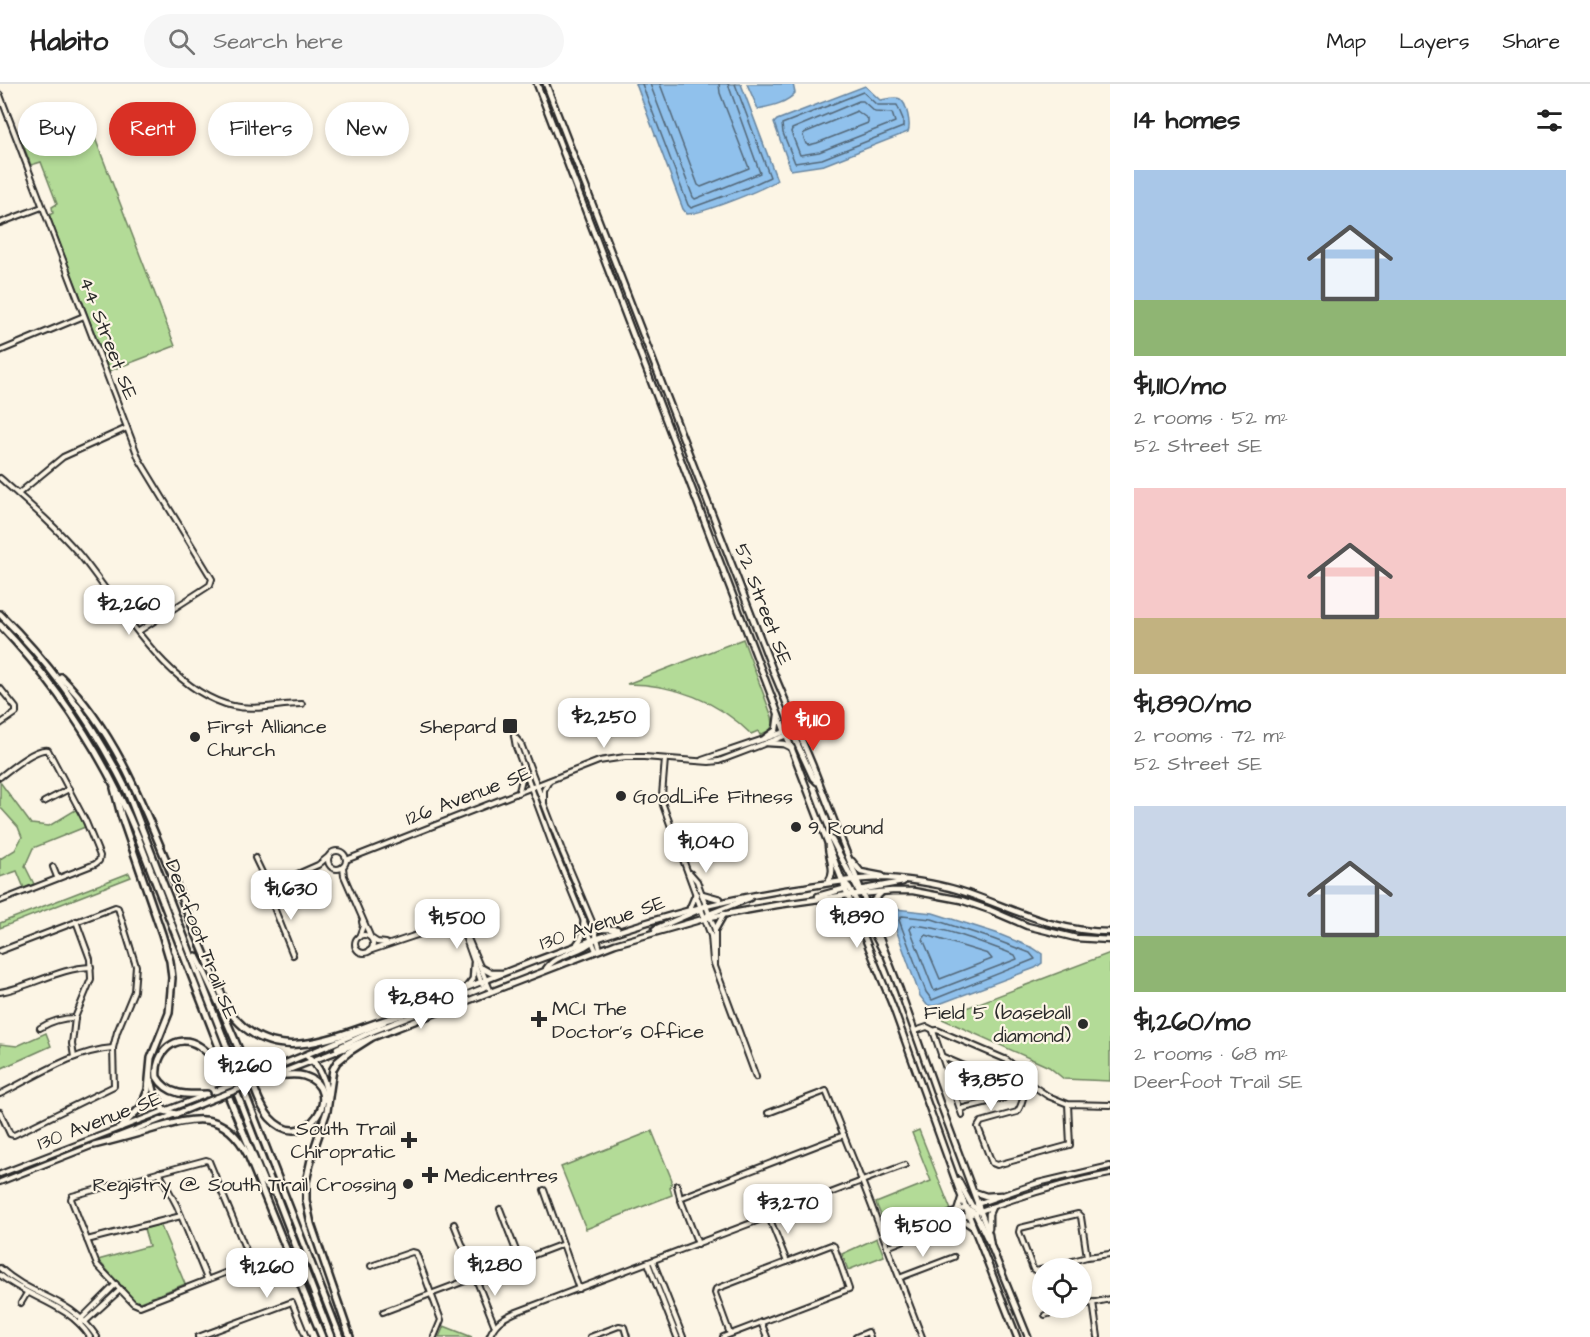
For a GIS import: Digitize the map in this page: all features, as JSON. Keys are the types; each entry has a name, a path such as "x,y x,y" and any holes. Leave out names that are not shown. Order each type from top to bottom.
{"highway":[{"name":"Deerfoot Trail SE","path":"0,614 61,682 89,723 113,763 139,818 340,1337"},
{"name":"Deerfoot Trail SE","path":"0,625 62,697 111,777 146,858 331,1337"},
{"path":"38,655 72,689 110,743 131,779 224,998 237,1022 267,1042 295,1045 328,1039 402,1014"},
{"path":"111,777 121,815 159,924 171,968 172,991 169,1013 149,1068 148,1090 144,1102 134,1117 121,1127"},
{"path":"183,932 214,990 264,1110 277,1124 287,1129 303,1128 313,1122 320,1113 323,1103 321,1092 315,1083 304,1076 293,1074 272,1076"},
{"path":"350,1337 313,1230 306,1200 307,1173 327,1111 332,1075 337,1062 371,1038"},
{"path":"207,1094 180,1094 167,1089 159,1082 156,1070 162,1052 178,1042 189,1042 199,1046 213,1059 264,1182 276,1195"},
{"path":"307,1056 314,1060 325,1085 327,1111"},
{"path":"149,1068 154,1091 164,1111 176,1114"},
{"path":"94,1145 189,1119 213,1121 228,1128 240,1140 248,1155 322,1337"}],"main road":[{"name":"52 Street SE","path":"537,84 844,882"},
{"name":"52 Street SE","path":"546,84 843,847 854,889 854,909 893,1007 966,1208"},
{"path":"766,741 776,730 777,709"},
{"path":"788,734 813,778 819,784"},
{"path":"766,741 792,748"},
{"path":"825,835 832,840 880,948 887,957"},
{"path":"827,884 831,880 833,870 827,848 828,842"},
{"path":"843,847 861,872 922,879 937,885"},
{"name":"130 Avenue SE","path":"207,1094 217,1094 265,1079 371,1038 486,988 649,933 708,917 810,900 854,889 884,878 937,885 967,893 1046,923 1070,929 1110,932"},
{"path":"854,889 910,881"},
{"name":"130 Avenue SE","path":"176,1114 262,1073 307,1056 402,1014 464,990 486,988 506,973 577,944 726,900 844,882 854,889 932,894 990,910 1027,926 1076,938 1110,940"},
{"name":"52 Street SE","path":"854,889 873,921 887,957 974,1191 975,1204"},
{"path":"873,921 875,896 886,891"},
{"path":"690,909 699,894 726,900"},
{"path":"708,917 755,895"},
{"path":"810,900 840,901 854,909"},
{"path":"649,933 702,907"},
{"path":"715,930 724,914"},
{"path":"577,944 582,937 584,920"},
{"path":"592,924 601,929 620,930"},
{"path":"546,969 550,963 593,940"},
{"path":"464,990 473,979 474,963"},
{"path":"482,968 491,973 506,973"},
{"path":"328,1054 371,1032 486,988"},
{"path":"954,1173 981,1211 989,1234"},
{"path":"974,1191 986,1196 1001,1195"},
{"path":"957,1212 961,1203 960,1193"},
{"path":"991,1246 989,1215 992,1207"},
{"path":"966,1208 991,1246 1028,1337"},
{"path":"972,1214 974,1229 1017,1337"},
{"path":"957,1220 967,1223 974,1229"}],"street":[{"name":"44 Street SE","path":"0,95 139,459 210,574 212,581 207,587 138,631"},
{"path":"0,223 42,207"},
{"path":"0,351 84,316"},
{"path":"18,494 63,457 127,428"},
{"path":"0,478 78,553 138,631 176,674 204,696 233,706 252,708 302,704"},
{"path":"0,688 16,708 16,713 0,724"},
{"name":"126 Avenue SE","path":"346,859 604,759 625,757 699,761 788,734 797,729"},
{"path":"593,940 592,924 521,744 514,736 516,747 563,872 584,920 593,940 598,950"},
{"path":"0,777 43,749 48,750 100,856 99,861 95,864 0,901"},
{"path":"665,759 662,800 689,872 693,874 702,907 715,930 716,964"},
{"path":"519,791 525,770"},
{"path":"544,806 544,789 549,780"},
{"path":"45,802 69,789"},
{"path":"318,865 333,852 343,853 346,859 343,867 344,876 371,938 372,947 369,951"},
{"path":"329,856 329,864"},
{"path":"255,858 262,877 269,883 271,900 292,954"},
{"path":"271,900 260,891 269,883 318,865 329,864 344,876"},
{"path":"53,867 57,877"},
{"path":"335,869 343,867"},
{"path":"265,894 271,892"},
{"path":"0,951 115,906 118,908 136,966 134,991 113,1048 114,1086 14,1135 10,1134 0,1112"},
{"path":"708,917 711,954 756,1077"},
{"path":"362,918 363,926 355,945 363,953 435,929 459,924 482,968 486,988"},
{"path":"74,1057 72,1044 75,1018 91,979 90,958 76,921"},
{"path":"463,930 474,963 486,988"},
{"path":"358,938 365,936 378,942 390,943"},
{"path":"0,992 15,990 71,969 91,967"},
{"path":"40,1028 49,1022 63,1018 75,1018"},
{"path":"915,1031 927,1027 937,1030 1010,1063 1030,1084 1048,1096 1068,1104 1110,1105"},
{"path":"933,1030 962,1116"},
{"path":"0,1094 74,1057 113,1048"},
{"path":"941,1056 1007,1084"},
{"path":"960,1109 1004,1098 1010,1063"},
{"path":"1030,1084 1025,1089 1021,1108 1017,1113 981,1122 978,1127 992,1163 997,1166 1070,1145 1068,1104"},
{"path":"768,1113 826,1091 922,1337"},
{"name":"130 Avenue SE","path":"0,1174 207,1094"},
{"name":"130 Avenue SE","path":"0,1182 176,1114"},
{"path":"680,1198 844,1135"},
{"path":"209,1161 250,1260 248,1264 140,1306 133,1303 96,1265 71,1199 72,1196 159,1172 209,1161"},
{"path":"489,1337 499,1320 514,1313 904,1165"},
{"path":"885,1240 1001,1195 1061,1177 1110,1166"},
{"path":"159,1172 181,1216 207,1279"},
{"path":"887,1247 1038,1191 1110,1174"},
{"path":"677,1185 698,1244"},
{"path":"544,1191 579,1289"},
{"path":"500,1209 520,1261"},
{"path":"1087,1257 1081,1217 1078,1214 1020,1228 1019,1232 1033,1269 1036,1271 1087,1257 1110,1254"},
{"path":"87,1240 181,1216"},
{"path":"770,1217 787,1262"},
{"path":"454,1224 494,1325"},
{"path":"383,1312 563,1244"},
{"path":"723,1337 849,1289 834,1246 716,1289 715,1293 730,1334"},
{"path":"371,1266 412,1252 416,1253 441,1320 434,1337"},
{"path":"900,1278 954,1257"},
{"path":"651,1262 677,1337"},
{"path":"651,1262 682,1337"},
{"path":"0,1268 20,1284 54,1299 84,1320 97,1337"},
{"path":"0,1275 27,1293 63,1310 80,1324 90,1337"},
{"path":"80,1324 116,1284"},
{"path":"84,1320 121,1289"},
{"path":"21,1303 27,1293"},
{"path":"1098,1337 1093,1302 1110,1299"},
{"path":"198,1337 292,1302 306,1337"},
{"path":"761,1322 767,1337"},
{"path":"590,1337 619,1326 624,1327 627,1337"},
{"path":"856,1337 868,1332 870,1337"}],"green space":[{"path":"97,143 175,346 109,371 49,215 53,213 52,207 57,204 41,162 31,165 27,156 97,156"},
{"path":"743,639 772,717 773,724 770,730 760,735 758,731 751,734 724,712 694,697 662,687 627,684"},
{"path":"0,782 31,824 49,826 77,809 85,827 33,848 25,866 34,884 24,888 17,871 0,877 0,859 15,850 22,837 18,827 0,807"},
{"path":"129,873 131,877 0,928 0,923"},
{"path":"1110,953 1110,1081 1064,1079 1049,1067 940,1018"},
{"path":"46,1033 51,1046 0,1069 0,1044 17,1046"},
{"path":"919,1130 951,1210 889,1235 876,1203 931,1181 912,1133"},
{"path":"652,1131 672,1180 670,1188 672,1195 586,1229 561,1167"},
{"path":"160,1224 185,1284 136,1302 98,1260 149,1246 144,1229"},
{"path":"877,1238 884,1256 848,1270 842,1254"},
{"path":"444,1326 472,1337 439,1337"}],"water":[{"path":"636,84 741,84 777,180 733,200 687,214 683,209"},
{"path":"747,84 793,84 795,93 783,102 758,109"},
{"path":"865,86 880,100 895,98 902,101 908,114 908,132 824,165 791,170 774,123"},
{"path":"895,909 933,913 996,933 1033,948 1042,954 1042,963 1035,968 934,1006 927,1005 920,996 893,921 892,914"}],"place":[{"name":"Shepard","path":"510,726"},
{"name":"First Alliance Church","path":"195,737"},
{"name":"GoodLife Fitness","path":"621,796"},
{"name":"9 Round","path":"796,827"},
{"name":"MCI The Doctor's Office","path":"539,1019"},
{"name":"Field 5 (baseball diamond)","path":"1083,1024"},
{"name":"South Trail Chiropratic","path":"409,1140"},
{"name":"Medicentres","path":"430,1175"},
{"name":"Registry @ South Trail Crossing","path":"408,1184"}]}
